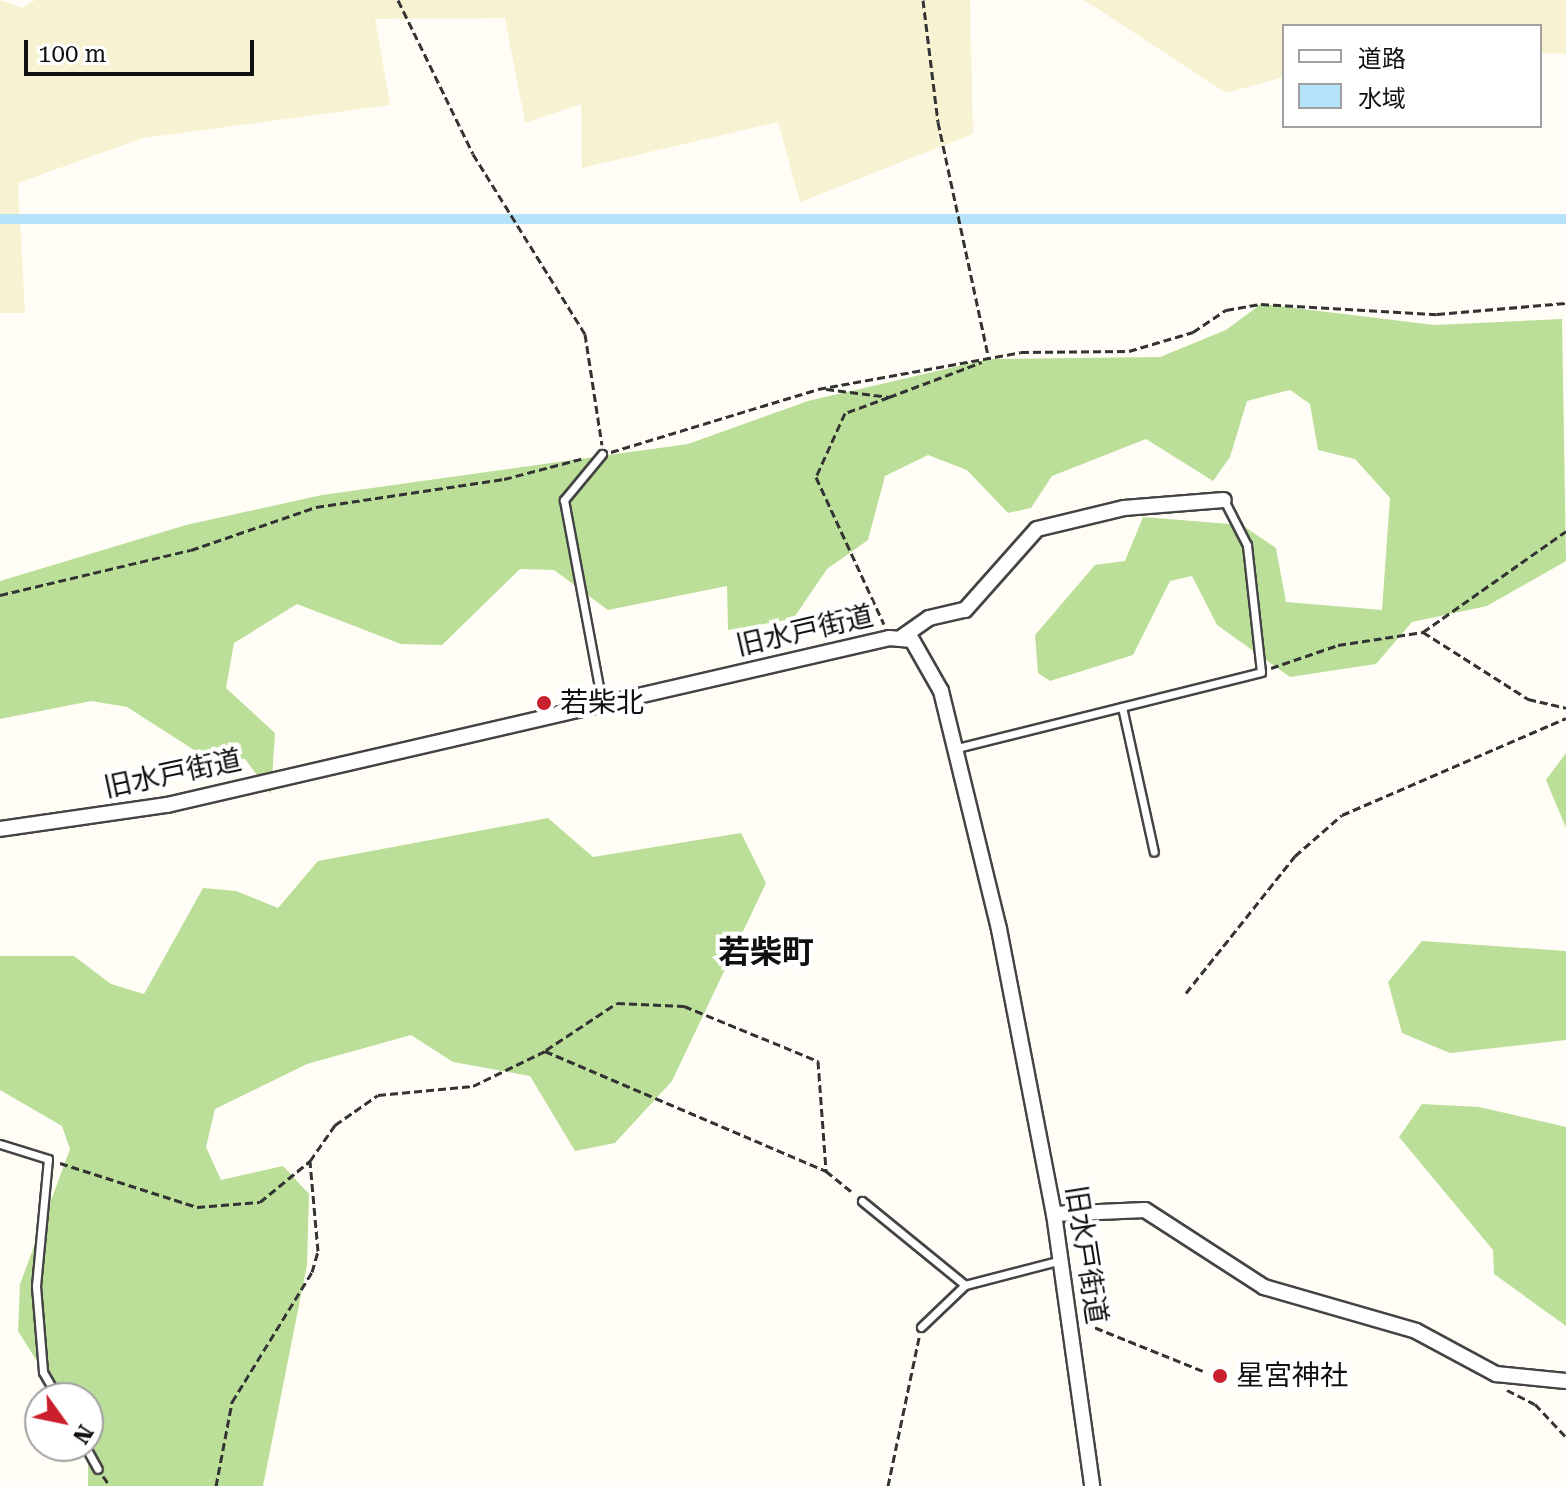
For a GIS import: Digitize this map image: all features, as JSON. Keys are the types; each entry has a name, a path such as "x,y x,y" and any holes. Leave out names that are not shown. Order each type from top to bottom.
{"street":[{"path":"895,637 929,618 965,610 1037,529 1124,508 1224,500"},
{"name":"旧水戸街道","path":"0,829 167,805 895,637 917,646 941,691 957,748 1054,1214 1092,1486"},
{"path":"1054,1214 1145,1210 1264,1287 1416,1331 1496,1374 1566,1381"}],"lane":[{"path":"602,454 564,500 602,703"},
{"path":"957,748 1261,672 1247,545 1224,500"},
{"path":"1122,707 1154,852"},
{"path":"0,1144 48,1159 36,1286 43,1372 49,1382"},
{"path":"862,1201 965,1285"},
{"path":"921,1327 965,1285 1061,1260"},
{"path":"94,1462 98,1469"}],"path":[{"path":"398,0 473,154 572,309 587,352 602,454"},
{"path":"923,0 938,122 989,359"},
{"path":"0,595 191,550 316,507 504,479 602,454 818,389 989,359 1129,351 1193,332 1226,310 1261,304 1452,314 1566,303"},
{"path":"895,637 816,477 845,413 989,359"},
{"path":"818,389 889,397"},
{"path":"1261,672 1338,645 1423,632 1566,531"},
{"path":"1423,632 1528,699 1566,708"},
{"path":"1186,993 1295,856 1342,815 1566,718"},
{"path":"48,1159 197,1207 260,1202 310,1161 335,1125 378,1095 473,1086 545,1051 617,1003 684,1006 818,1061 826,1171"},
{"path":"545,1051 826,1171 862,1201"},
{"path":"216,1486 232,1402 312,1272 318,1251 310,1161"},
{"path":"1071,1320 1203,1371"},
{"path":"888,1486 921,1327"},
{"path":"1496,1374 1566,1437"}],"shaded area":[{"path":"0,0 23,8 35,0 970,0 973,134 800,202 778,122 582,168 581,104 525,123 505,18 375,19 390,105 143,138 18,183 25,313 0,313"},
{"path":"1084,0 1566,0 1566,54 1542,53 1542,24 1282,24 1282,78 1226,93"}],"green space":[{"path":"1261,304 1434,325 1562,319 1566,561 1487,606 1412,622 1376,664 1290,677 1217,625 1192,576 1170,581 1133,655 1050,681 1038,673 1035,635 1095,565 1125,561 1143,517 1242,525 1276,548 1286,602 1382,610 1390,498 1355,459 1318,450 1310,404 1290,390 1247,401 1230,457 1213,481 1146,439 1052,476 1031,508 1008,513 967,470 928,455 885,476 868,540 827,569 793,619 728,630 727,586 608,610 554,570 520,569 442,645 401,644 297,604 234,643 226,688 275,733 271,794 245,759 205,757 127,707 91,701 0,719 0,581 186,525 322,495 688,444 808,401 989,359 1160,357 1226,330"},
{"path":"1566,753 1566,828 1546,780"},
{"path":"548,818 593,857 741,833 766,883 672,1081 615,1143 575,1151 530,1076 453,1062 411,1035 307,1064 215,1109 206,1147 221,1180 283,1166 309,1194 307,1265 263,1486 88,1486 88,1462 104,1462 104,1382 50,1382 18,1331 20,1284 70,1149 62,1126 0,1090 0,956 74,956 111,984 144,994 203,888 236,891 278,908 318,861"},
{"path":"1422,941 1566,951 1566,1040 1450,1053 1402,1033 1388,982"},
{"path":"1422,1104 1479,1107 1566,1127 1566,1326 1494,1274 1493,1250 1399,1137"}],"water":[{"path":"0,214 1566,214 1566,224 0,224"}],"place":[{"name":"若柴北","path":"544,703"},
{"name":"星宮神社","path":"1220,1376"}],"district":[{"name":"若柴町","path":"766,952"}]}
